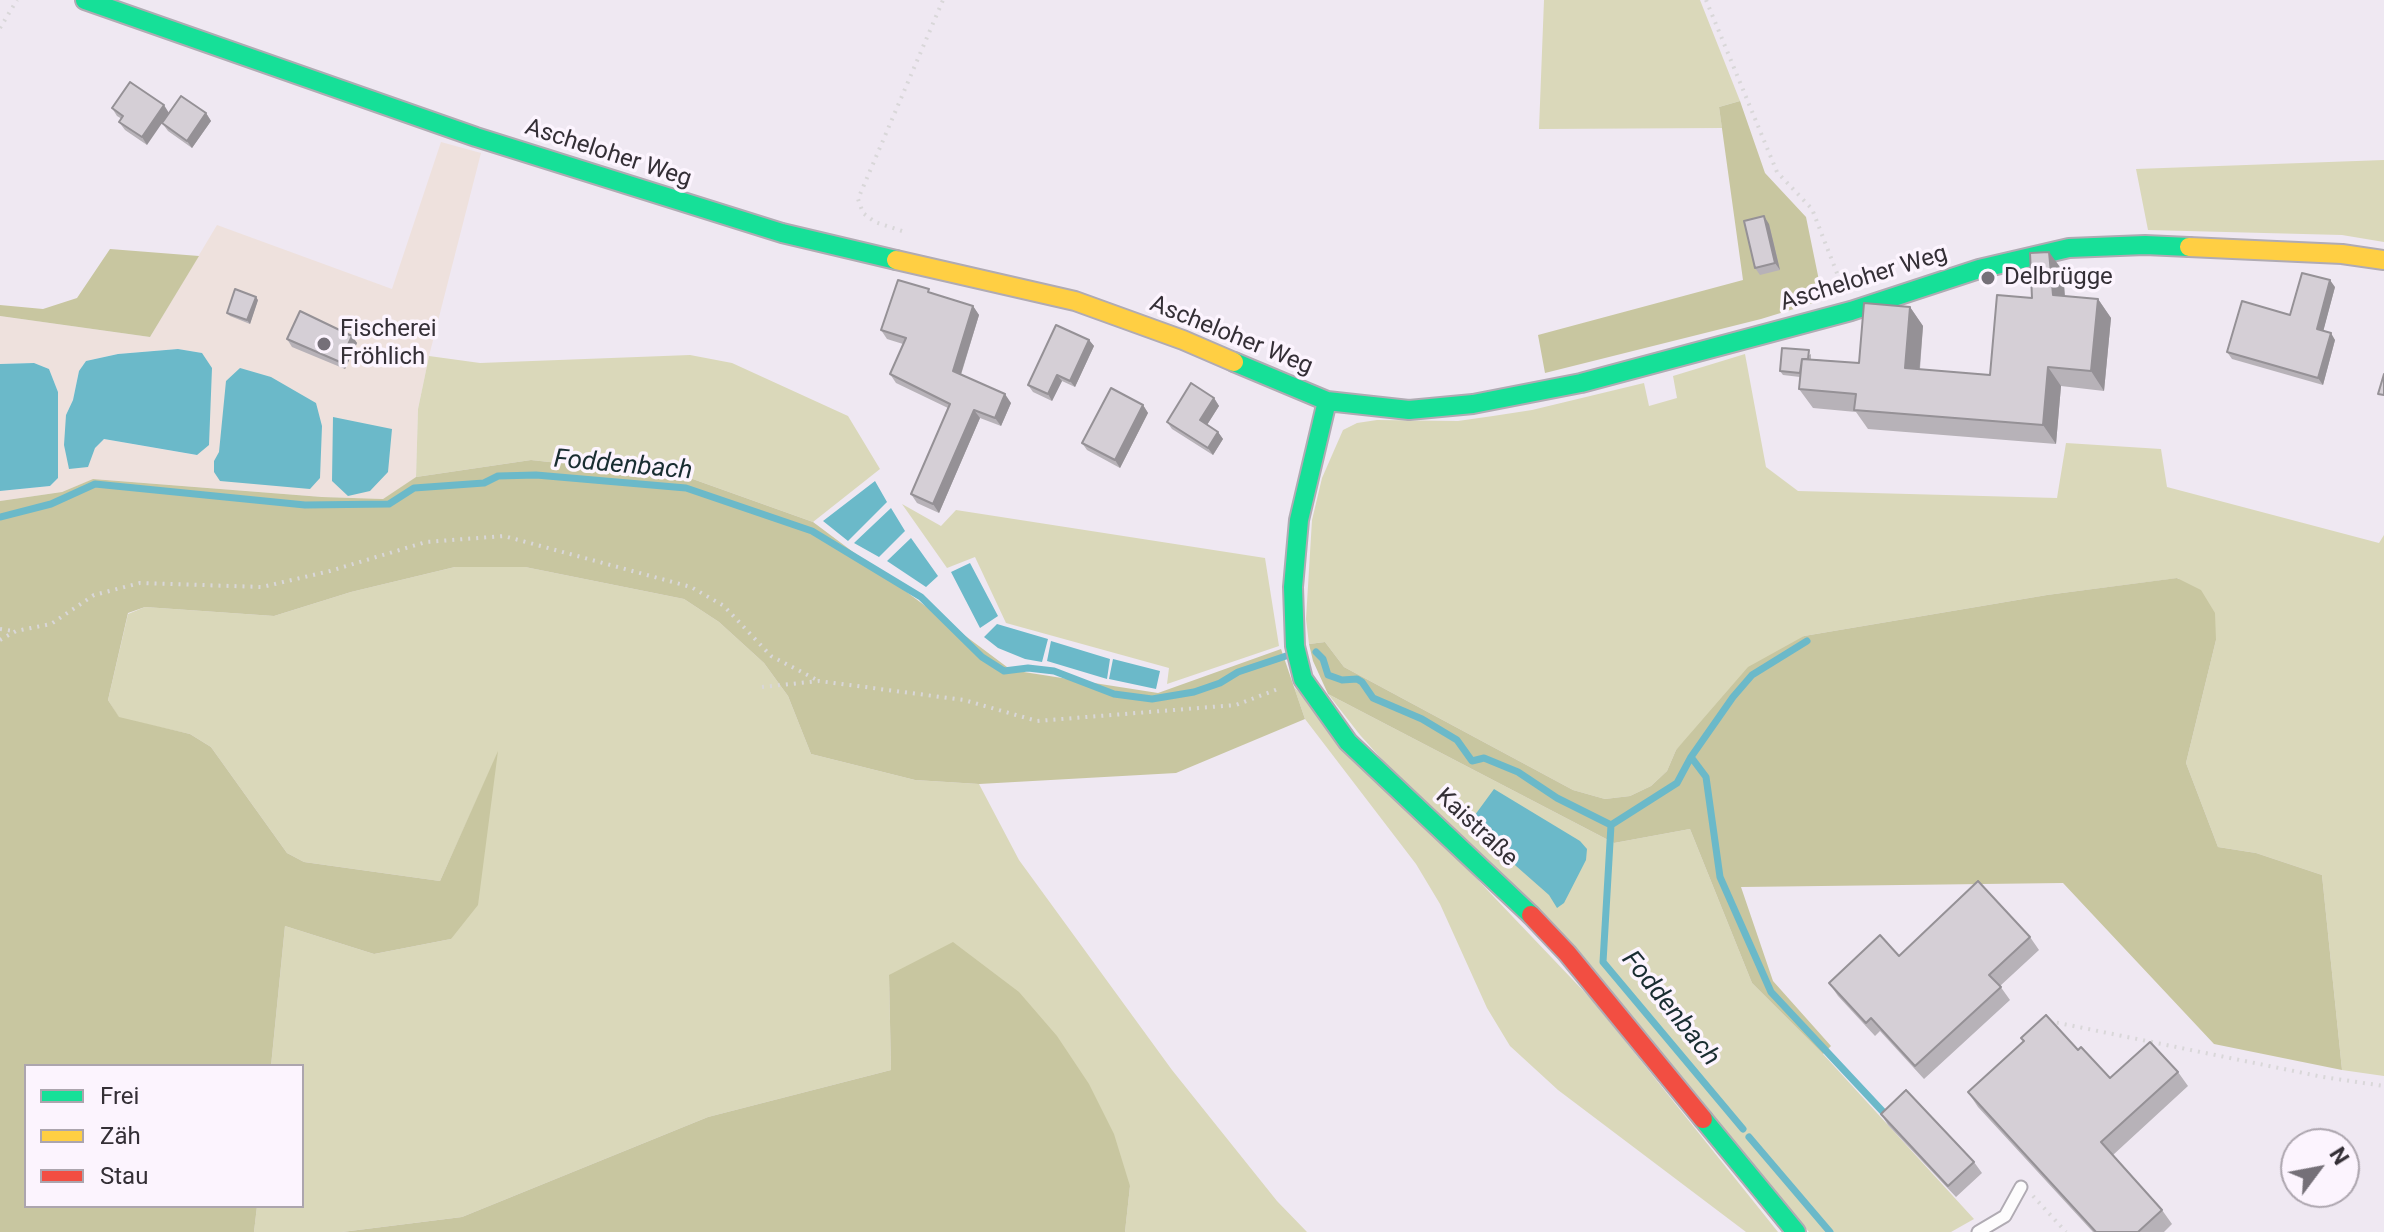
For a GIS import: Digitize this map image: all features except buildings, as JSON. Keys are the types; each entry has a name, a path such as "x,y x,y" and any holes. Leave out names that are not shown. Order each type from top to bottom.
{"street":[{"name":"Ascheloher Weg","path":"85,0 476,137 782,233 1075,301 1183,340 1327,401 1409,410 1473,404 1581,383 1851,311 1979,269 2069,248 2145,245 2342,254 2384,260"},
{"name":"Kaistraße","path":"1327,401 1299,520 1293,587 1295,646 1303,679 1348,742 1512,894 1567,953 1796,1232"}],"lane":[{"path":"1978,1232 2005,1216 2021,1187"}],"path":[{"path":"0,28 17,0"},
{"path":"914,235 875,222 863,213 858,199 943,0"},
{"path":"1706,0 1777,172 1812,209 1851,311"},
{"path":"0,640 16,631 51,624 94,595 140,583 262,587 330,571 426,542 504,536 691,587 724,606 771,656 819,681"},
{"path":"0,629 16,631"},
{"path":"762,687 819,681 964,700 1037,721 1236,705 1303,679"},
{"path":"2043,1024 2052,1020 2323,1077 2384,1086"},
{"path":"2021,1187 2041,1202 2066,1232"}],"shaded area":[{"path":"1544,0 1700,0 1740,101 1719,107 1722,128 1539,129"},
{"path":"1740,101 1765,173 1806,217 1823,300 1761,319 1545,373 1538,335 1743,280 1719,107"},
{"path":"441,142 481,153 418,409 416,477 383,499 94,479 62,492 0,501 0,491 50,486 58,478 58,392 49,369 33,363 0,364 0,316 150,337 217,225 392,289","holes":["178,349 202,353 196,455 104,439 95,448 66,415 73,400 79,371 86,361 118,354"]},
{"path":"2384,160 2384,242 2342,235 2148,230 2136,169"},
{"path":"110,249 199,256 150,337 0,316 0,305 43,309 77,298"},
{"path":"1745,354 1766,467 1798,491 2057,498 2066,443 2161,449 2167,487 2379,543 2384,535 2384,1076 2342,1070 2322,875 2256,853 2218,847 2186,763 2216,640 2178,578 2047,595 1804,636 1676,750 1667,771 1651,786 1630,796 1605,799 1573,790 1344,667 1325,642 1309,644 1306,619 1312,520 1322,478 1343,430 1357,423 1377,420 1458,421 1532,410 1644,383 1649,406 1677,398 1673,376"},
{"path":"690,355 732,363 848,416 880,469 813,522 687,477 531,460 416,477 418,409 429,356 480,363"},
{"path":"531,460 687,477 813,522 1011,670 1158,693 1281,649 1305,719 1176,773 979,784 915,780 811,754 788,696 764,663 719,622 684,599 525,567 455,567 351,592 274,616 145,607 128,613 108,700 119,717 190,734 211,747 287,853 304,862 440,881 498,751 478,905 451,939 374,954 285,926 271,1064 24,1064 24,1208 257,1208 254,1232 0,1232 0,501 62,492 93,479 383,499 416,477"},
{"path":"902,504 941,526 956,510 1265,558 1279,646 1167,684 1169,668 1006,623 975,557 947,568"},
{"path":"455,567 525,567 684,599 719,622 764,663 788,696 811,754 915,780 979,784 1019,860 1172,1070 1277,1201 1307,1232 1125,1232 1130,1186 889,975 891,1070 708,1117 462,1217 342,1232 254,1232 257,1208 304,1208 304,1064 271,1064 285,926 374,954 451,939 497,755 440,881 304,862 287,853 211,747 190,734 119,718 108,700 128,614 145,607 274,616 351,592"},
{"path":"2177,578 2201,590 2215,613 2216,640 2186,763 2218,847 2256,853 2322,875 2342,1070 2214,1044 2063,883 1741,887 1773,981 1831,1046 1823,1054 1752,983 1690,829 1614,843 1328,694 1309,644 1325,642 1344,667 1573,790 1605,799 1630,796 1651,786 1667,771 1676,750 1748,667 1804,636 2047,595"},
{"path":"1294,687 1593,1001 1778,1232 1746,1232 1558,1090 1510,1046 1487,1008 1440,904 1416,864 1305,719"},
{"path":"1328,694 1614,843 1690,829 1752,983 1823,1054 1974,1219 1951,1232 1809,1232 1360,735"},
{"path":"953,942 1019,992 1057,1036 1089,1084 1114,1134 1130,1186 1125,1232 342,1232 462,1217 708,1117 891,1070 889,975"}],"water":[{"path":"178,349 202,353 212,368 209,445 197,455 104,439 95,448 88,467 69,469 64,445 66,415 73,400 79,371 86,361 118,354"},
{"path":"34,363 49,369 58,392 58,478 50,486 0,491 0,364"},
{"path":"240,368 271,377 316,403 322,426 320,478 310,489 220,481 214,472 226,381"},
{"path":"333,417 392,429 388,472 370,491 348,496 332,481"},
{"path":"875,481 887,502 848,541 823,521"},
{"path":"891,508 905,531 879,557 854,543"},
{"path":"911,538 938,576 926,587 887,561"},
{"path":"970,563 998,616 980,628 951,572"},
{"path":"997,624 1048,639 1042,662 998,648 984,637"},
{"path":"1051,641 1110,659 1107,679 1047,661"},
{"path":"1113,659 1160,671 1156,689 1109,679"},
{"path":"1494,789 1580,841 1587,849 1586,860 1564,903 1557,908 1549,895 1474,829 1472,819"}],"waterway":[{"name":"Foddenbach","path":"0,517 51,504 95,484 305,505 389,504 414,488 484,483 498,476 536,475 686,488 812,531 921,597 982,657 1004,671 1028,668 1054,671 1114,694 1152,699 1194,692 1220,683 1238,672 1286,656"},
{"path":"1611,825 1677,783 1691,757 1752,675 1807,641"},
{"name":"Foddenbach","path":"1316,652 1323,659 1328,675 1342,680 1357,679 1373,698 1422,719 1457,740 1472,761 1484,758 1518,772 1557,798 1611,825 1603,962 1743,1129"},
{"path":"1691,757 1706,777 1720,877 1771,992 1886,1115"},
{"name":"Foddenbach","path":"1749,1137 1830,1232"}],"traffic: fast":[{"path":"85,0 476,137 782,233 896,260"},
{"path":"1234,362 1327,401 1409,410 1473,404 1581,383 1851,311 1979,269 2069,248 2189,247"},
{"path":"1327,401 1299,520 1293,587 1295,646 1303,679 1348,742 1531,915"},
{"path":"1703,1119 1796,1232"}],"traffic: slow":[{"path":"2189,247 2342,254 2384,260"},
{"path":"896,260 1075,301 1234,362"}],"traffic: jam":[{"path":"1531,915 1567,953 1703,1119"}],"place":[{"name":"Delbrügge","path":"1988,278"},
{"name":"Fischerei Fröhlich","path":"324,344"}]}
